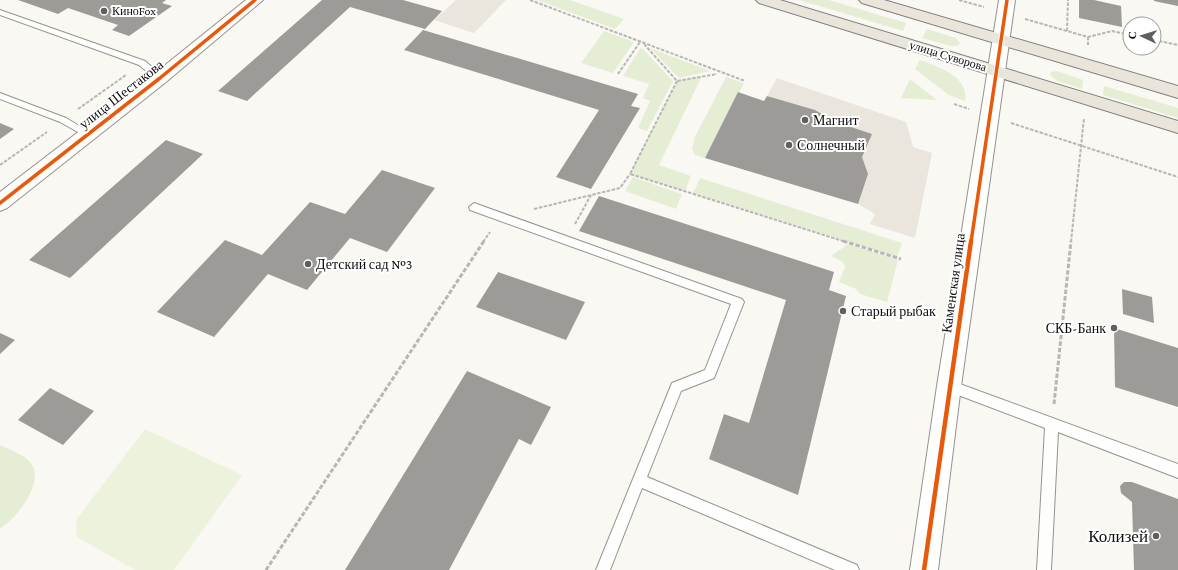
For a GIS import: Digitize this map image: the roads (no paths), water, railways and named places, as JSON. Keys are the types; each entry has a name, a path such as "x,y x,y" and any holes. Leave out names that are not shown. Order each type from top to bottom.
{"main road":[{"name":"улица Суворова","path":"764,0 1178,127"},
{"path":"867,0 1178,92"}],"street":[{"name":"улица Шестакова","path":"0,203 160,78 255,0"},
{"name":"Каменская улица","path":"924,570 949,386 1007,0"}],"lane":[{"path":"0,12 142,63 160,78"},
{"path":"0,96 63,120 88,134"},
{"path":"474,208 738,302 710,374 676,387 603,570"},
{"path":"949,386 1178,471"},
{"path":"1044,570 1052,424"},
{"path":"639,480 852,570"}],"place":[{"name":"КиноFox","path":"104,11"},
{"name":"Магнит","path":"805,120"},
{"name":"Солнечный","path":"789,145"},
{"name":"Детский сад №3","path":"308,264"},
{"name":"Старый рыбак","path":"843,311"},
{"name":"СКБ-Банк","path":"1114,328"},
{"name":"Колизей","path":"1156,536"}]}
